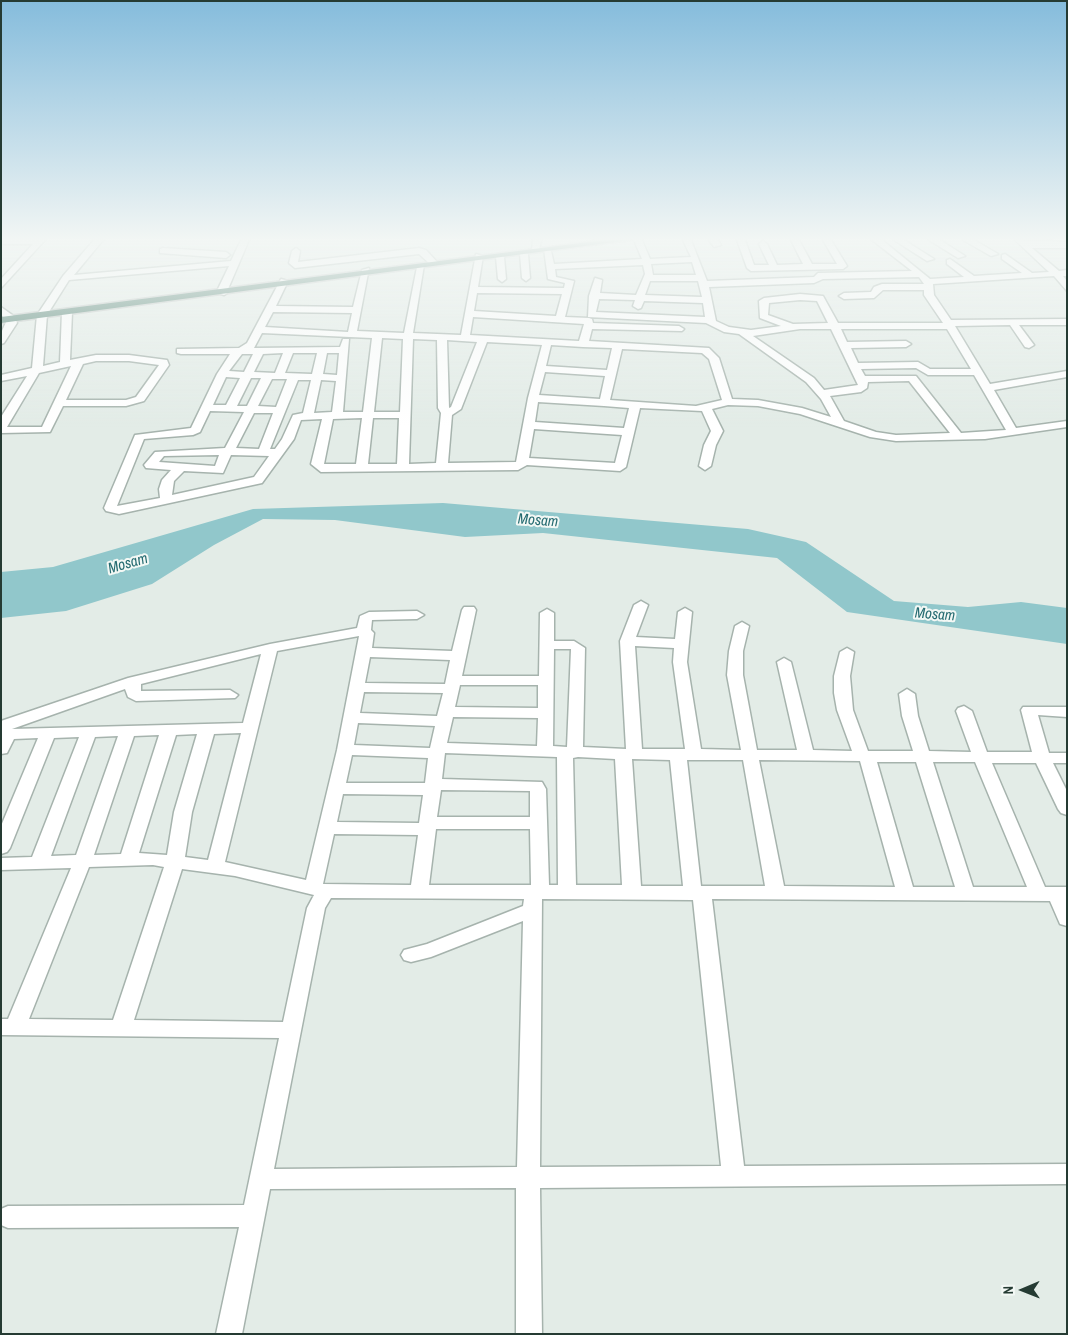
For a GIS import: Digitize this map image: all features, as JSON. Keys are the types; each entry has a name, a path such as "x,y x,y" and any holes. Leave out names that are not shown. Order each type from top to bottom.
{"highway":[{"path":"6,320 138,302"}],"street":[{"path":"50,302 42,315 41,352 36,371 23,388 1,428 46,430 79,361"},
{"path":"230,408 247,376 254,342 275,302"},
{"path":"360,302 348,340 342,378 333,415 317,464 319,468 514,466 522,464 533,398 547,343"},
{"path":"403,466 408,336 414,302"},
{"path":"465,338 471,302"},
{"path":"469,314 511,302"},
{"path":"560,319 565,302"},
{"path":"593,302 591,315 642,302"},
{"path":"707,302 711,323 719,328"},
{"path":"764,302 763,316 792,327"},
{"path":"821,302 863,386 857,390 822,393"},
{"path":"934,302 1013,432"},
{"path":"508,303 560,319 586,320 590,322 583,344"},
{"path":"639,303 709,315"},
{"path":"632,347 639,303"},
{"path":"1,310 10,327 1,341"},
{"path":"271,310 358,310"},
{"path":"65,364 67,312"},
{"path":"1012,322 1029,345"},
{"path":"588,326 719,328 743,333 792,327 1067,322"},
{"path":"743,333 810,380 822,393 840,424"},
{"path":"362,467 370,415 377,335"},
{"path":"181,351 254,342 348,340 377,335 701,350 708,352 714,358 728,402"},
{"path":"442,338 443,408 447,413 442,466"},
{"path":"447,413 456,409 483,339"},
{"path":"348,340 323,349 290,349 254,342 236,353 222,374 193,433 146,434 140,437 110,508 119,510 258,480 288,439 297,417 405,415"},
{"path":"843,345 906,344"},
{"path":"604,403 618,346"},
{"path":"278,453 228,451 161,453 150,465 219,470 228,451 250,409 290,349"},
{"path":"308,416 323,349"},
{"path":"1,378 96,358 159,360 164,365 140,400 126,403 60,403"},
{"path":"854,366 918,365 926,372 977,372"},
{"path":"541,369 611,373"},
{"path":"222,374 294,378 342,378"},
{"path":"987,388 1067,374"},
{"path":"263,452 294,378"},
{"path":"861,379 913,379 959,438"},
{"path":"533,398 706,408 728,402 748,402 802,411 882,436 959,438 1067,424"},
{"path":"522,461 617,468 621,466 635,405"},
{"path":"206,408 279,410"},
{"path":"706,408 717,432 710,445 706,466"},
{"path":"528,426 629,432"},
{"path":"166,499 165,489 168,480 181,467"},
{"path":"632,892 627,641 641,605"},
{"path":"419,891 438,751 469,610"},
{"path":"685,612 680,662 698,893 734,1176"},
{"path":"545,751 547,613"},
{"path":"228,1334 316,908 327,828 346,750 367,635 364,632 365,619 369,616 417,615"},
{"path":"742,626 736,651 735,675 776,894"},
{"path":"3,736 133,681 270,648 364,632"},
{"path":"627,641 682,644"},
{"path":"546,645 574,645 578,648 570,752 567,892"},
{"path":"215,867 270,648"},
{"path":"364,652 458,656"},
{"path":"847,652 842,676 845,710 865,756 906,894"},
{"path":"784,662 806,755"},
{"path":"133,681 133,694 136,696 230,695"},
{"path":"358,686 546,681"},
{"path":"907,694 910,716 966,894"},
{"path":"1067,712 1028,710 1042,758 1067,809"},
{"path":"964,712 981,758 1067,919"},
{"path":"352,718 546,713"},
{"path":"3,736 48,733 250,728"},
{"path":"121,1027 175,862 184,812 207,729"},
{"path":"128,860 169,730"},
{"path":"128,731 83,861 8,1027 291,1030"},
{"path":"39,863 89,732"},
{"path":"1,848 48,733"},
{"path":"346,750 1067,758"},
{"path":"336,788 536,786 539,823 535,898 528,1178 530,1334"},
{"path":"327,828 539,823"},
{"path":"1,864 154,859 236,870 319,889 419,891 535,898 567,892 1054,894"},
{"path":"411,955 432,950 535,898"},
{"path":"260,1179 1067,1174"},
{"path":"8,1217 253,1216"}],"water":[{"name":"Mosam","path":"443,503 748,529 806,542 894,601 968,607 1021,602 1067,608 1067,644 847,612 777,558 543,533 465,537 335,520 263,519 214,545 152,584 66,611 1,618 1,572 53,567 253,509"}]}
